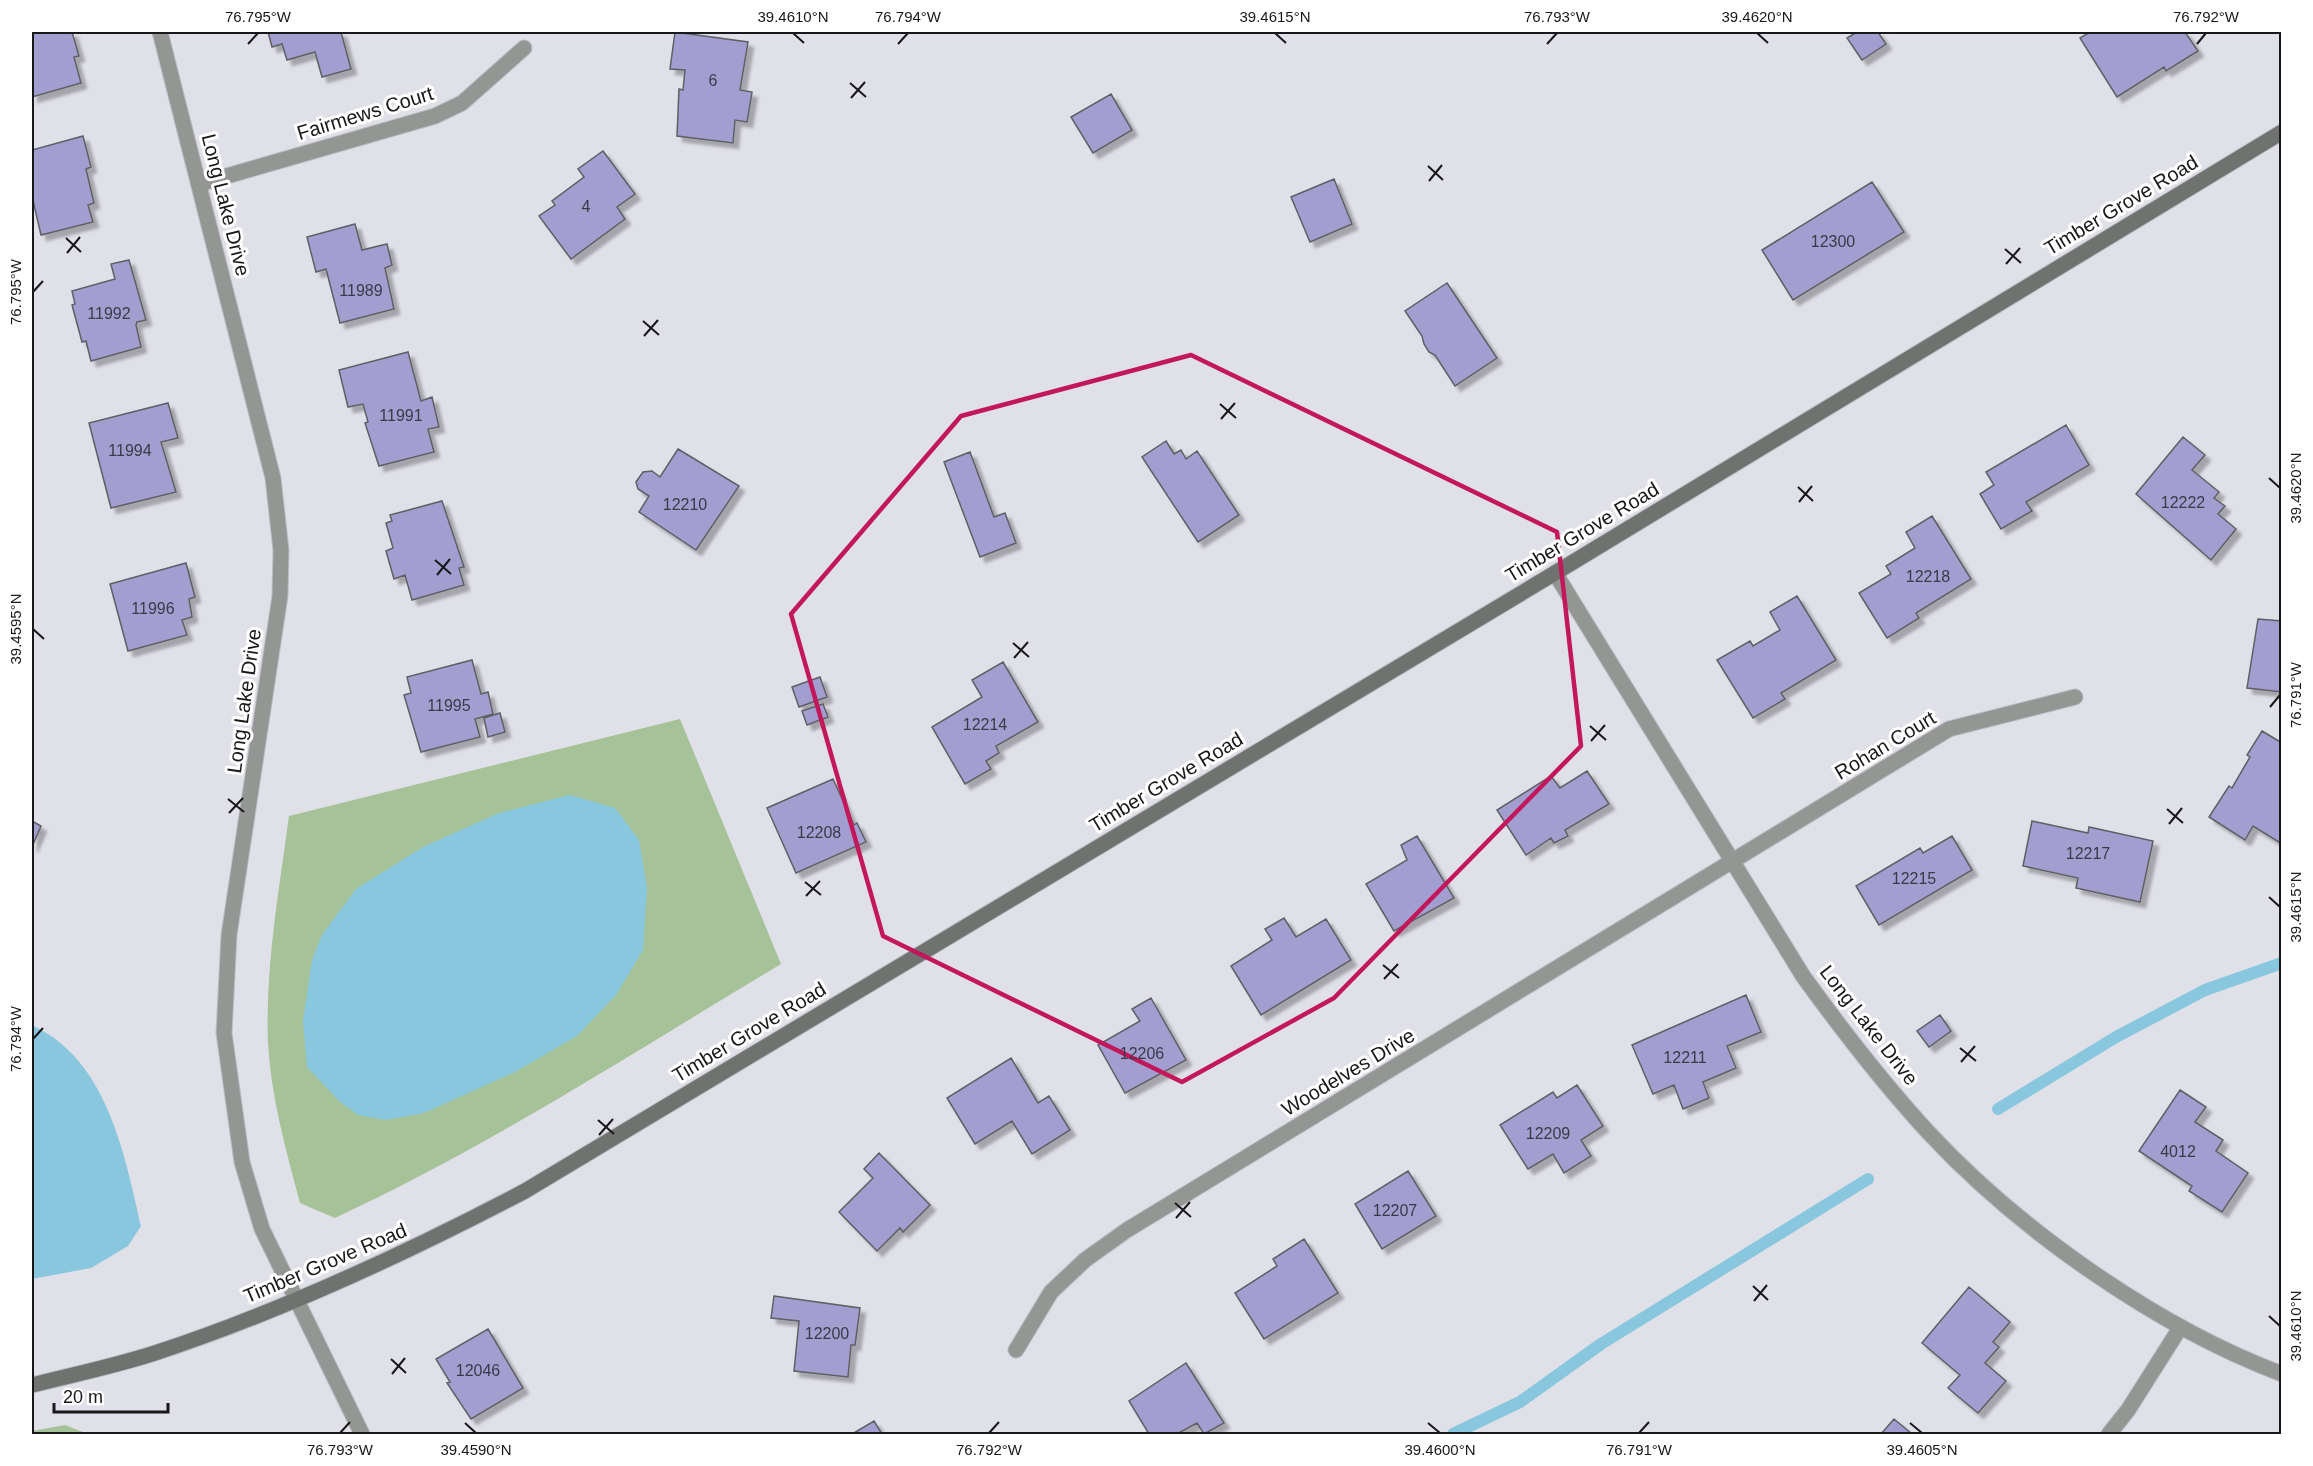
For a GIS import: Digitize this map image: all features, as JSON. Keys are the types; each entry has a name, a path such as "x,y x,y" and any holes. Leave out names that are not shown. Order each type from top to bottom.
{"street":[{"name":"Long Lake Drive","path":"160,32 273,478 281,550 280,596 272,664 229,935 224,1033 242,1162 262,1229 362,1434"},
{"name":"Fairmews Court","path":"199,184 435,116 462,104 524,48"},
{"name":"Timber Grove Road","path":"32,1385 153,1354 297,1301 416,1248 525,1191 1555,573 2282,132"},
{"name":"Long Lake Drive","path":"1555,573 1803,976 1890,1089 1930,1133 1980,1182 2035,1229 2092,1271 2180,1328 2282,1374"},
{"name":"Rohan Court","path":"1732,864 1949,729 2075,697"},
{"name":"Woodelves Drive","path":"1016,1350 1051,1292 1085,1260 1127,1230 1732,864"},
{"path":"2109,1434 2128,1410 2180,1328"}],"highlighted area":[{"path":"1191,355 1557,532 1581,746 1334,998 1182,1082 883,936 791,614 961,416"}],"green space":[{"path":"680,719 781,964 561,1097 393,1190 335,1218 300,1203 276,1103 268,1043 271,958 289,816"},
{"path":"65,1425 88,1434 32,1434 32,1431"}],"water":[{"path":"570,795 615,808 639,840 647,887 643,950 616,995 577,1036 515,1072 424,1113 386,1120 358,1115 339,1101 307,1067 303,1021 312,960 322,935 356,889 423,847 499,813"},
{"path":"32,1025 56,1039 77,1059 92,1079 104,1102 123,1151 141,1226 128,1246 91,1268 32,1279"}],"building":[{"path":"32,32 72,32 79,56 74,57 81,83 32,97"},
{"path":"268,32 341,32 351,69 322,77 315,52 287,60 282,44 272,47"},
{"path":"675,32 748,42 740,90 752,92 747,122 735,120 733,143 677,136 679,89 683,90 685,70 670,69"},
{"path":"1857,32 1878,32 1886,44 1862,60 1847,38"},
{"path":"2090,32 2185,32 2198,51 2166,71 2164,67 2117,97 2080,38"},
{"path":"1111,94 1132,130 1093,153 1071,117"},
{"path":"83,136 91,167 86,169 94,203 88,205 93,222 41,235 32,196 32,150"},
{"path":"603,151 635,194 617,207 625,219 571,259 539,216 555,205 552,201 584,177 578,169"},
{"path":"1334,179 1352,224 1310,242 1291,197"},
{"path":"1872,182 1904,232 1793,300 1762,250"},
{"path":"355,224 362,250 387,244 392,265 385,268 394,309 340,323 326,269 316,272 307,237"},
{"path":"129,260 146,320 137,322 136,325 141,347 91,361 86,341 82,342 72,305 75,304 72,291 115,279 111,264"},
{"path":"1447,283 1497,358 1455,386 1435,355 1429,352 1422,336 1405,311"},
{"path":"408,352 421,401 432,397 439,427 428,429 434,452 379,466 365,423 368,422 363,404 348,407 339,370"},
{"path":"168,403 178,438 161,442 176,492 111,508 89,423"},
{"path":"2066,425 2089,465 2026,502 2032,511 2001,529 1980,494 1994,485 1986,472"},
{"path":"2183,437 2205,455 2192,470 2219,492 2214,498 2225,506 2218,514 2236,529 2211,560 2136,494"},
{"path":"1166,441 1174,454 1181,450 1186,459 1197,451 1239,515 1198,542 1142,457"},
{"path":"678,449 739,486 696,550 639,512 649,496 638,489 636,482 643,472 652,471 660,477"},
{"path":"970,452 994,517 1005,513 1016,543 980,557 944,462"},
{"path":"442,501 464,567 459,568 464,585 412,600 405,575 394,579 386,551 393,548 386,523 392,521 390,515"},
{"path":"1932,516 1971,579 1916,613 1919,618 1887,638 1859,593 1891,574 1886,566 1915,548 1906,532"},
{"path":"186,563 195,597 189,599 192,617 182,620 187,635 128,651 110,584"},
{"path":"1797,596 1836,660 1781,693 1785,699 1753,718 1717,660 1750,641 1753,646 1780,630 1770,612"},
{"path":"2258,619 2282,621 2282,692 2247,688"},
{"path":"472,660 481,694 488,692 493,714 475,719 480,737 421,752 404,695 411,693 407,677"},
{"path":"1003,662 1038,722 996,746 999,753 986,761 991,769 965,784 932,727 982,697 972,680"},
{"path":"820,677 827,697 799,707 792,687"},
{"path":"823,704 828,717 807,725 802,711"},
{"path":"500,713 505,732 488,737 484,718"},
{"path":"2262,731 2282,743 2282,844 2253,826 2245,840 2209,817 2229,786 2232,788 2250,757 2247,755"},
{"path":"1587,771 1609,804 1565,830 1568,836 1554,843 1551,838 1526,855 1497,810 1551,776 1560,788"},
{"path":"833,779 854,825 857,823 866,842 796,873 767,808"},
{"path":"32,821 41,826 32,847"},
{"path":"2032,821 2088,833 2089,827 2153,841 2140,902 2076,888 2078,878 2023,866"},
{"path":"1417,836 1454,898 1394,931 1366,884 1407,860 1401,845"},
{"path":"1952,836 1972,870 1879,925 1856,886 1920,848 1923,853"},
{"path":"1284,918 1296,937 1326,919 1351,960 1261,1015 1231,966 1272,940 1265,929"},
{"path":"1746,995 1761,1032 1727,1046 1736,1068 1703,1082 1709,1098 1683,1109 1674,1085 1653,1094 1632,1045"},
{"path":"1151,998 1186,1060 1125,1093 1098,1045 1140,1021 1132,1009"},
{"path":"1940,1015 1951,1031 1929,1047 1917,1031"},
{"path":"1011,1058 1038,1103 1049,1096 1070,1130 1032,1154 1012,1121 975,1144 947,1098"},
{"path":"1577,1085 1603,1126 1581,1140 1591,1156 1564,1173 1553,1154 1528,1169 1500,1125 1553,1092 1557,1098"},
{"path":"2180,1090 2206,1107 2195,1122 2223,1140 2216,1151 2248,1173 2222,1212 2189,1191 2192,1186 2139,1151"},
{"path":"879,1153 930,1205 903,1232 900,1228 877,1251 839,1212 873,1178 864,1169"},
{"path":"1408,1171 1436,1216 1382,1249 1355,1204"},
{"path":"1304,1239 1338,1293 1264,1339 1235,1293 1277,1266 1273,1259"},
{"path":"1969,1287 2010,1322 1993,1342 1999,1347 1985,1363 2006,1381 1978,1413 1948,1388 1960,1375 1922,1343"},
{"path":"774,1296 860,1308 855,1345 851,1345 848,1377 794,1371 799,1321 771,1318"},
{"path":"488,1329 523,1388 471,1419 447,1383 450,1382 436,1359"},
{"path":"1186,1363 1224,1423 1204,1434 1197,1423 1177,1434 1149,1434 1129,1401"},
{"path":"1894,1419 1912,1434 1881,1434"},
{"path":"874,1421 882,1434 852,1434"}],"waterway":[{"path":"1998,1109 2116,1037 2205,990 2282,963"},
{"path":"1453,1434 1520,1402 1601,1344 1868,1179"}]}
